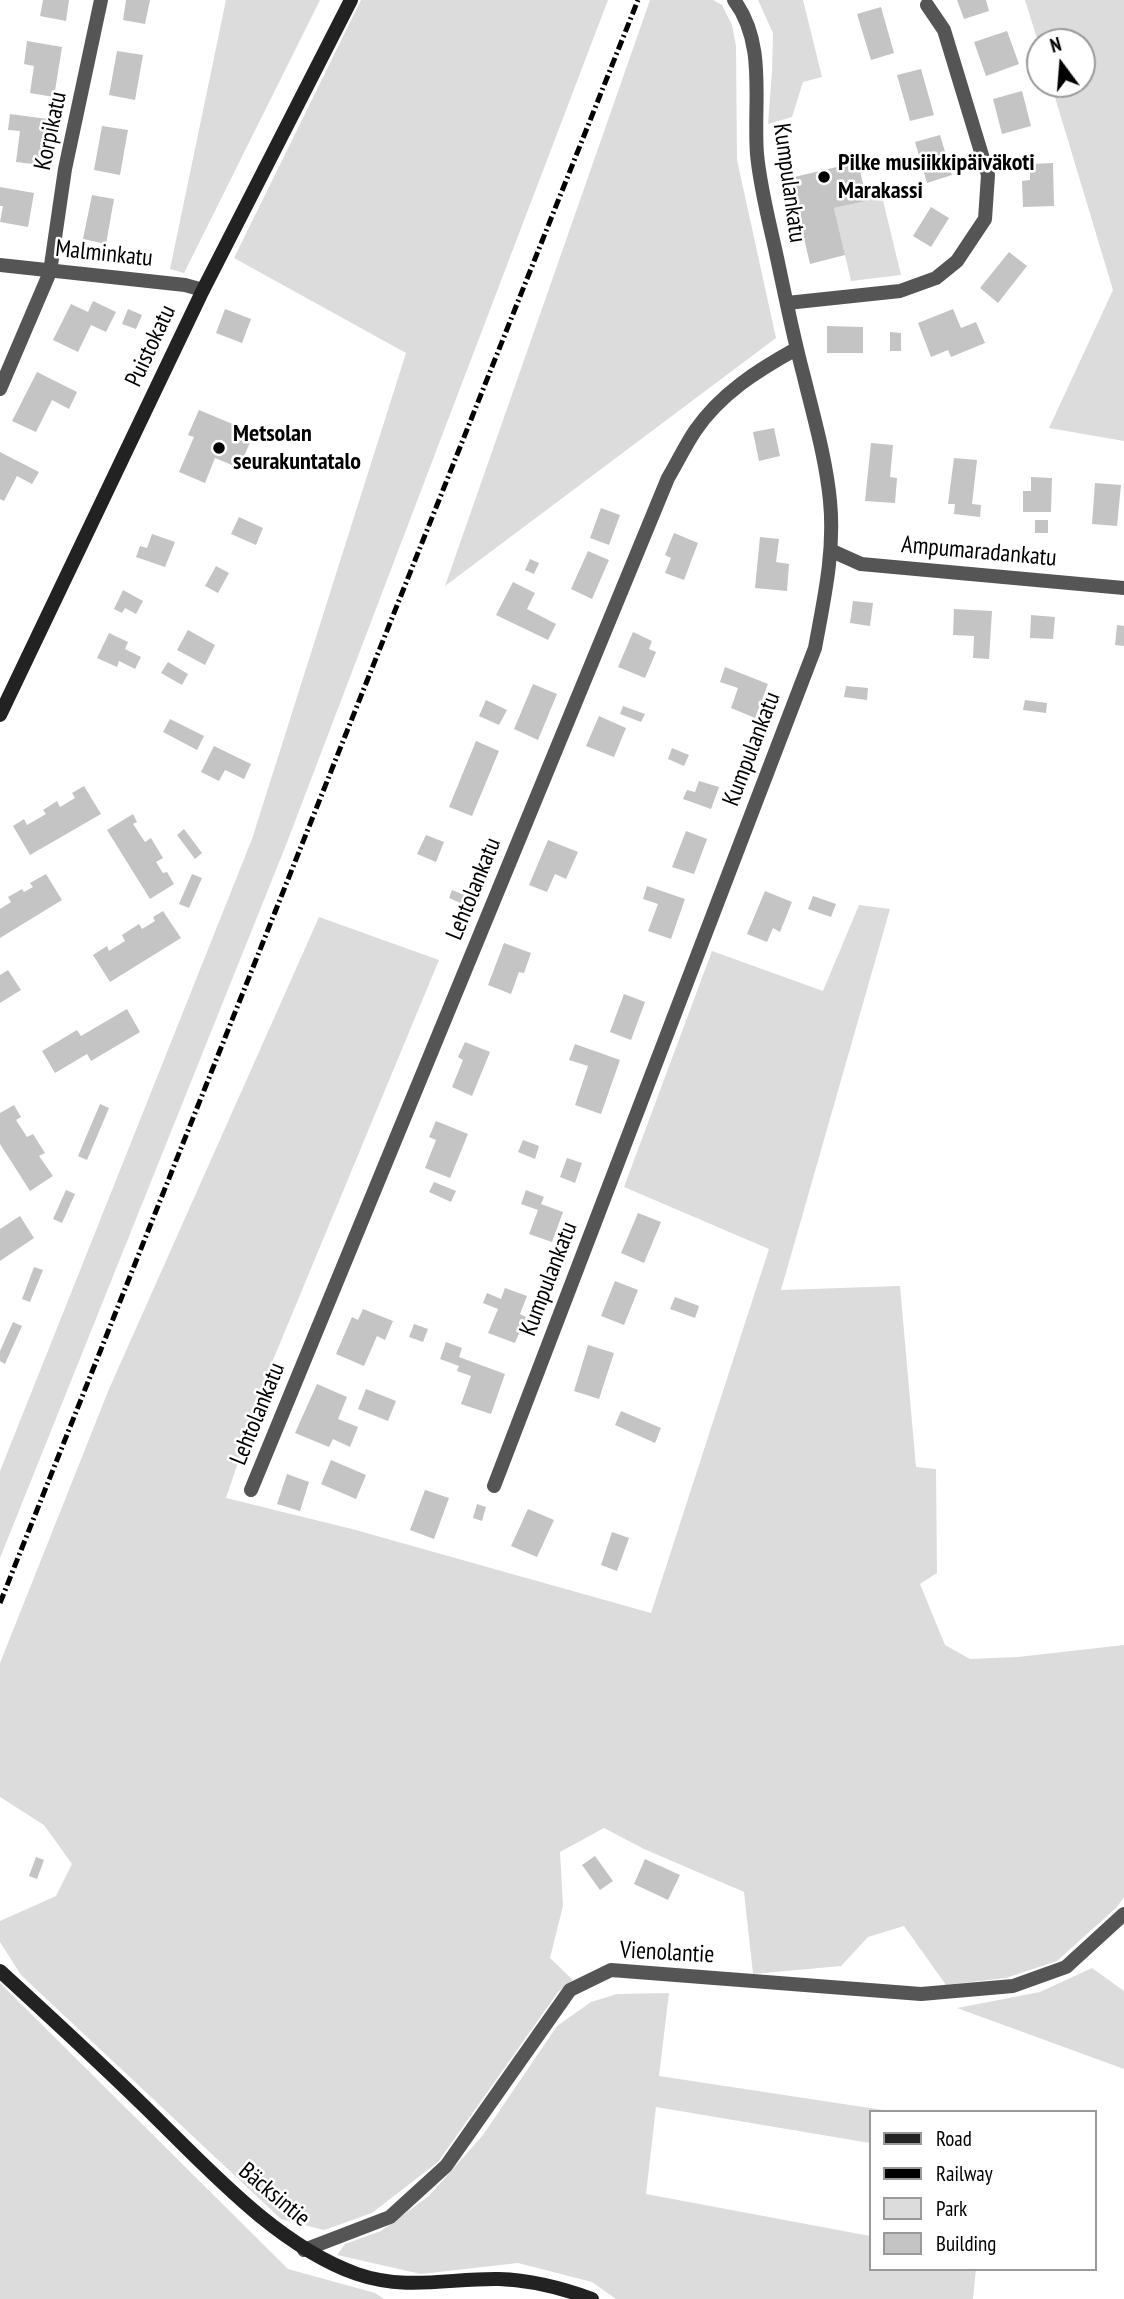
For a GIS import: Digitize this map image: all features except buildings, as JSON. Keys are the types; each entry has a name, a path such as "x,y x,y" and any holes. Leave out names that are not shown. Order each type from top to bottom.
{"street":[{"name":"Korpikatu","path":"0,389 50,272 65,169 101,0"},
{"name":"Puistokatu","path":"0,715 203,290 351,0"},
{"name":"Kumpulankatu","path":"494,1486 815,648 832,551 831,501 796,349 757,155 754,43 748,20 734,0"},
{"path":"787,303 900,291 936,278 957,261 985,219 988,175 944,30 927,5"},
{"name":"Malminkatu","path":"0,265 185,285 203,290"},
{"name":"Lehtolankatu","path":"251,1490 668,478 695,431 722,399 771,363 796,349"},
{"name":"Ampumaradankatu","path":"832,551 861,564 1124,589"},
{"name":"Vienolantie","path":"304,2250 390,2217 409,2200 446,2166 570,1990 611,1970 921,1994 1013,1986 1066,1967 1124,1914"},
{"name":"Bäcksintie","path":"0,1971 100,2062 236,2195 304,2250 358,2274 399,2283 499,2279 556,2286 592,2299"}],"green space":[{"path":"226,0 320,0 184,273 170,269"},
{"path":"361,0 608,0 286,845 0,1558 0,1471 252,839 406,353 234,258"},
{"path":"650,0 713,0 722,5 732,25 736,46 737,160 776,338 445,586"},
{"path":"758,0 803,0 822,77 803,82 792,117 768,124 773,33"},
{"path":"1025,0 1124,0 1124,441 1049,428 1113,290 1055,98 1096,98 1096,28 1034,28"},
{"path":"880,188 901,275 851,281 834,208 867,201 865,192"},
{"path":"859,905 890,909 781,1290 900,1286 916,1467 936,1469 937,1573 920,1584 945,1645 970,1659 1018,1657 1124,1645 1124,1897 1117,1907 1057,1961 1006,1978 946,1985 904,1926 868,1937 841,1966 753,1974 744,1892 644,1849 604,1828 560,1852 563,1906 550,1958 573,1980 558,1992 438,2162 372,2213 324,2230 281,2219 21,1975 0,1942 0,1921 56,1896 72,1864 44,1825 0,1797 0,1663 109,1389 319,917 439,960 273,1360 226,1498 352,1529 651,1613 769,1249 624,1187 712,951 823,991"},
{"path":"1092,1968 1124,1991 1124,2069 957,2008 1040,1992"},
{"path":"0,1983 288,2269 375,2293 384,2299 0,2299"},
{"path":"669,1993 659,2076 883,2110 869,2110 869,2143 656,2107 646,2194 869,2236 869,2271 976,2271 973,2299 616,2299 592,2282 518,2263 421,2274 337,2255 345,2244 381,2231 429,2196 483,2135 557,2026 591,2002 617,1994"}],"railway":[{"path":"0,1603 638,0"}],"place":[{"name":"Pilke musiikkipäiväkoti Marakassi","path":"824,177"},
{"name":"Metsolan seurakuntatalo","path":"219,448"}]}
